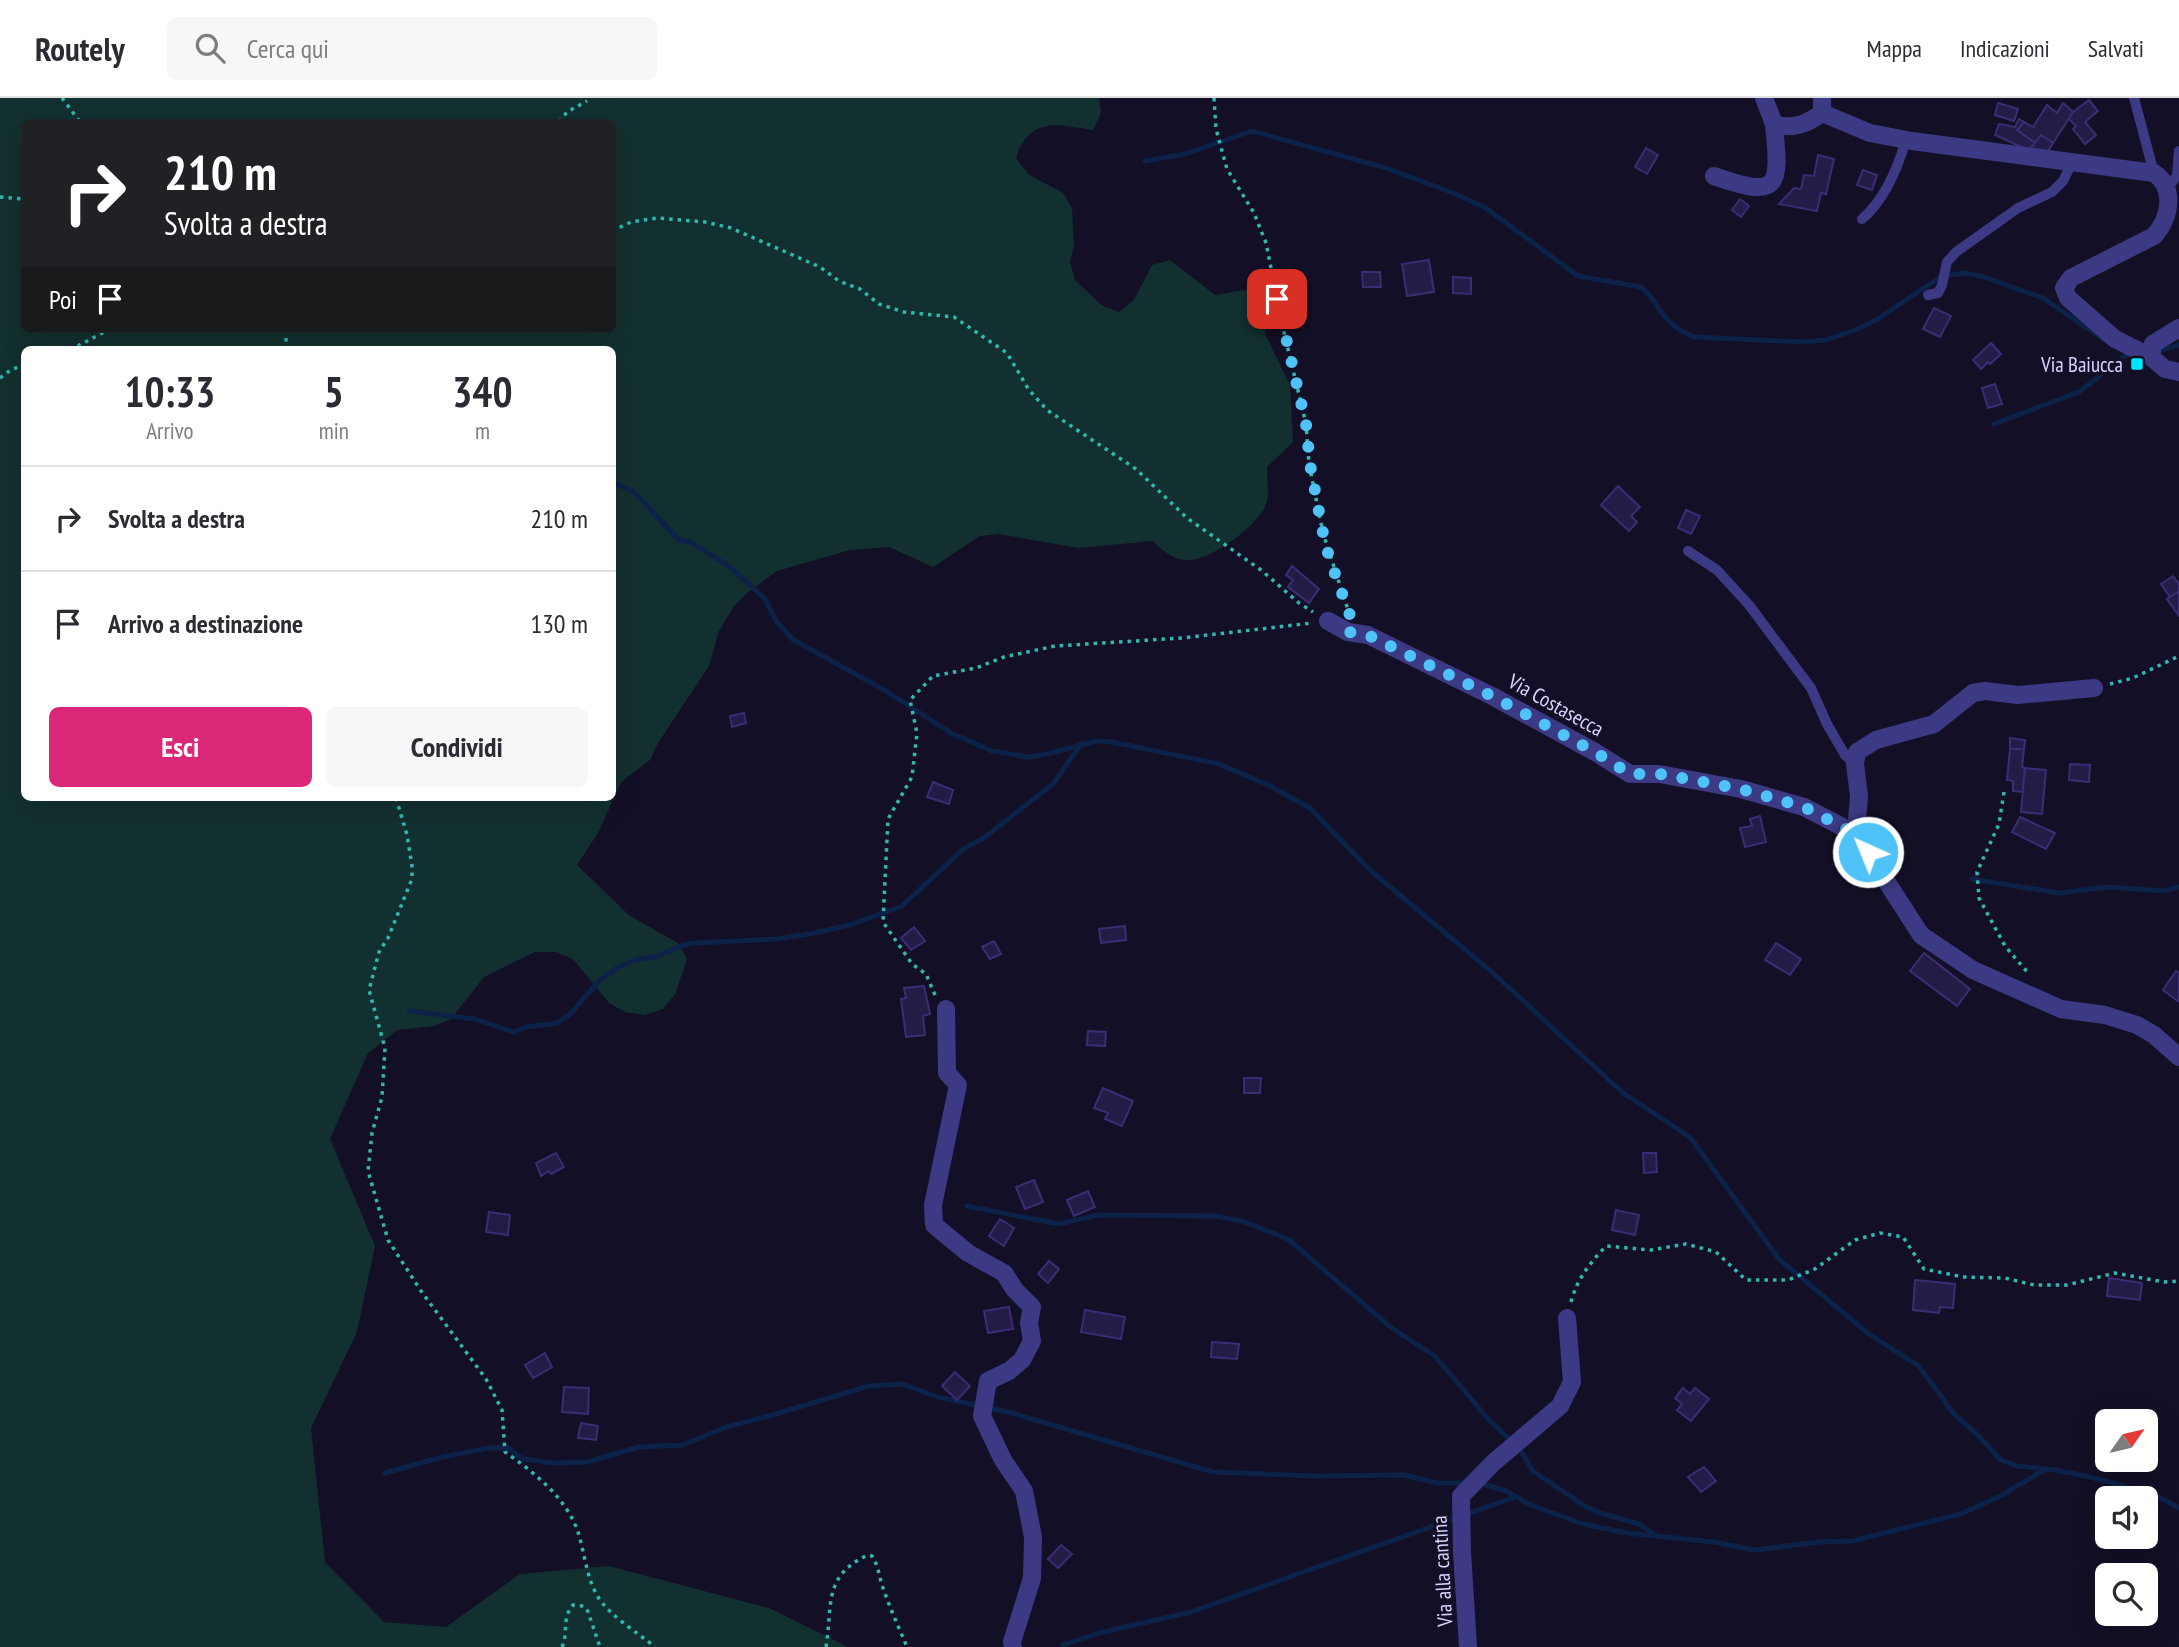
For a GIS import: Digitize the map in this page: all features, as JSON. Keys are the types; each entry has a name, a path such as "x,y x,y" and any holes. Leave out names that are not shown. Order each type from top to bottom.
{"street":[{"path":"1714,176 1756,188 1770,184 1776,178 1778,166 1774,124 1764,98"},
{"path":"1774,124 1792,127 1810,122 1822,106 1870,133 2154,173 2168,187 2165,225 2154,236 2071,278 2064,288 2068,298 2115,339 2151,356 2165,369 2179,372"},
{"path":"2151,356 2153,344 2179,328"},
{"name":"Via Costasecca","path":"1328,621 1348,632 1368,635 1494,697 1630,774 1660,774 1741,789 1804,807 1856,834 1922,935 1973,970 2061,1009 2105,1015 2137,1025 2154,1035 2179,1058"},
{"path":"1856,834 1858,796 1855,764 1857,752 1867,744 1934,723 1973,693 1984,691 2018,695 2094,688"},
{"path":"946,1009 947,1073 958,1084 933,1205 934,1225 968,1253 1004,1273 1015,1290 1032,1307 1029,1323 1032,1341 1022,1360 1009,1371 988,1381 982,1416 1003,1460 1024,1491 1033,1537 1032,1578 1012,1642 1013,1647"},
{"name":"Via alla cantina","path":"1468,1647 1461,1496 1493,1463 1560,1406 1572,1382 1566,1318"}],"lane":[{"path":"2134,98 2154,173"},
{"path":"1862,219 1874,209 1881,197 1906,140"},
{"path":"2168,187 2177,176 2179,151"},
{"path":"1928,295 1938,293 1947,262 1956,252 2018,208 2052,192 2063,181 2073,163"},
{"path":"1688,551 1717,570 1749,605 1811,688 1839,745 1855,764"}],"path":[{"path":"62,98 78,119"},
{"path":"1214,98 1216,129 1227,169 1254,213 1266,243 1306,424 1310,464 1323,533 1352,621 1348,632"},
{"path":"562,119 587,101"},
{"path":"0,197 21,199"},
{"path":"616,229 631,222 658,218 705,222 731,228 820,267 839,281 860,289 880,304 904,313 954,317 1007,353 1029,390 1047,410 1136,469 1187,519 1261,570 1299,603 1328,621"},
{"path":"78,346 102,333"},
{"path":"0,378 12,369 21,367"},
{"path":"946,1009 933,992 926,974 912,964 883,922 888,818 912,777 917,733 910,700 933,677 1055,646 1182,638 1328,621"},
{"path":"2094,688 2133,678 2179,656"},
{"path":"2004,792 1999,824 1977,872 1979,898 2006,946 2030,975"},
{"path":"397,801 407,835 412,866 411,879 408,894 379,952 369,990 384,1048 382,1097 372,1133 368,1171 388,1240 421,1291 486,1379 502,1410 505,1452 534,1474 570,1512 598,1598 655,1647"},
{"path":"1566,1318 1574,1291 1587,1266 1606,1246 1651,1250 1686,1244 1716,1252 1746,1280 1788,1280 1815,1269 1855,1240 1880,1233 1903,1237 1924,1269 1963,1277 2005,1278 2034,1285 2067,1285 2115,1273 2164,1282 2179,1280"},
{"path":"826,1647 833,1586 846,1568 868,1555 872,1556 878,1565 879,1578 907,1647"},
{"path":"562,1647 565,1640 566,1614 573,1605 587,1609 600,1647"}],"green space":[{"path":"0,98 1099,98 1101,113 1093,130 1068,126 1046,126 1037,129 1029,135 1016,158 1028,174 1063,193 1072,208 1074,245 1070,262 1075,280 1101,305 1119,312 1134,300 1152,265 1170,260 1215,295 1270,286 1265,334 1290,385 1293,442 1267,467 1268,497 1263,510 1256,520 1233,540 1207,555 1186,560 1176,558 1153,541 1078,548 999,534 980,536 933,567 889,547 850,550 777,571 734,606 719,631 709,666 658,743 650,760 621,782 616,793 616,346 21,346 21,801 612,801 598,833 577,865 630,916 678,943 687,959 675,994 663,1009 645,1015 625,1012 609,1003 573,959 555,952 535,952 484,977 451,1019 434,1026 397,1030 368,1053 330,1139 375,1246 357,1332 311,1428 325,1562 384,1622 446,1627 520,1574 609,1566 769,1608 848,1647 0,1647"}],"building":[{"path":"2089,100 2098,111 2085,122 2096,135 2085,144 2073,129 2076,126 2068,118"},
{"path":"1998,103 2018,109 2014,121 1995,115"},
{"path":"2063,103 2073,112 2053,143 2041,135 2035,143 2017,130 2024,122 2033,127 2047,105 2057,113"},
{"path":"2019,119 2024,122 2017,130 2035,143 2028,150 1995,135 1999,124 2015,127"},
{"path":"2041,135 2053,143 2045,156 2031,148"},
{"path":"1646,148 1658,155 1647,174 1635,167"},
{"path":"1818,155 1834,159 1826,194 1821,193 1817,211 1779,204 1794,188 1801,189 1804,175 1814,176"},
{"path":"1863,170 1877,175 1872,190 1857,185"},
{"path":"1740,199 1749,206 1741,217 1732,210"},
{"path":"1429,260 1434,292 1407,296 1402,264"},
{"path":"1362,272 1380,272 1381,287 1363,287"},
{"path":"1453,277 1471,278 1471,294 1453,293"},
{"path":"1934,308 1951,316 1940,337 1923,329"},
{"path":"1991,343 2001,354 1981,369 1973,360"},
{"path":"1995,384 2002,404 1988,408 1982,388"},
{"path":"1618,486 1640,507 1631,516 1637,522 1629,531 1601,505"},
{"path":"1686,510 1700,516 1691,534 1678,528"},
{"path":"1292,566 1319,589 1309,603 1288,587 1293,580 1286,575"},
{"path":"2173,576 2179,584 2179,591 2170,597 2161,584"},
{"path":"2179,591 2179,616 2167,599"},
{"path":"744,713 746,723 732,727 730,716"},
{"path":"2010,738 2025,740 2024,749 2010,749"},
{"path":"2010,749 2024,749 2023,792 2013,791 2013,781 2007,780"},
{"path":"2070,764 2090,765 2089,782 2069,780"},
{"path":"2025,768 2046,770 2042,814 2021,812"},
{"path":"933,782 953,790 949,804 927,797"},
{"path":"1760,816 1766,842 1745,847 1740,828 1752,826 1750,819"},
{"path":"2020,817 2055,833 2046,849 2012,832"},
{"path":"1125,926 1126,940 1101,943 1099,929"},
{"path":"914,927 925,941 911,950 901,938"},
{"path":"994,941 1001,954 990,959 982,947"},
{"path":"1776,943 1801,959 1790,975 1765,960"},
{"path":"1924,953 1970,989 1957,1006 1910,971"},
{"path":"2176,971 2179,973 2179,1002 2163,990"},
{"path":"924,986 930,1014 923,1016 925,1035 906,1037 901,999 906,998 904,988"},
{"path":"1088,1031 1106,1032 1105,1046 1087,1045"},
{"path":"1244,1078 1261,1078 1260,1093 1244,1093"},
{"path":"1103,1088 1133,1101 1122,1126 1105,1119 1108,1113 1094,1108"},
{"path":"556,1153 564,1167 541,1176 536,1163"},
{"path":"1643,1153 1656,1153 1657,1172 1644,1173"},
{"path":"1034,1180 1043,1202 1025,1209 1016,1187"},
{"path":"1088,1191 1095,1207 1074,1216 1067,1200"},
{"path":"1616,1210 1639,1215 1635,1235 1612,1230"},
{"path":"489,1212 510,1215 508,1235 486,1232"},
{"path":"1000,1219 1014,1228 1004,1246 989,1236"},
{"path":"1049,1261 1059,1269 1048,1283 1038,1274"},
{"path":"2109,1278 2142,1283 2140,1300 2107,1296"},
{"path":"1915,1280 1955,1284 1953,1308 1940,1307 1939,1313 1913,1310"},
{"path":"1009,1307 1013,1329 988,1333 984,1311"},
{"path":"1085,1310 1125,1317 1121,1339 1081,1332"},
{"path":"1212,1342 1239,1344 1237,1359 1211,1357"},
{"path":"545,1353 552,1367 533,1378 525,1365"},
{"path":"955,1372 970,1386 957,1400 942,1386"},
{"path":"564,1387 589,1388 588,1414 562,1412"},
{"path":"1683,1388 1690,1394 1695,1388 1709,1399 1691,1421 1677,1410 1682,1404 1675,1398"},
{"path":"581,1423 598,1426 596,1440 578,1438"},
{"path":"1704,1467 1716,1481 1701,1492 1688,1477"},
{"path":"1061,1545 1072,1554 1058,1568 1048,1559"}],"waterway":[{"path":"1145,161 1185,154 1252,131 1386,168 1486,208 1578,276 1641,287 1668,320 1695,337 1804,342 1826,340 1876,320 1942,276 1965,273 2043,298 2104,340"},
{"path":"2155,352 2179,345"},
{"path":"1994,424 2079,392 2128,354"},
{"path":"616,484 634,492 679,540 691,542 730,567 764,598 777,622 792,639 886,691 951,733 992,751 1029,757 1097,741 1219,764 1266,784 1310,808 1369,869 1493,973 1623,1093 1690,1137 1779,1259 1869,1334 1919,1366 1954,1414 2001,1460 2018,1466 2090,1477 2154,1494 2179,1508"},
{"path":"409,1011 475,1019 513,1032 557,1023 570,1014 601,979 620,966 638,959 656,957 694,943 778,939 814,933 850,925 902,906 962,850 985,837 1053,784 1081,744"},
{"path":"1972,879 2059,893 2108,887 2164,891 2179,887"},
{"path":"967,1206 1059,1224 1098,1215 1214,1216 1242,1221 1288,1239 1393,1329 1435,1356 1489,1420 1520,1449 1533,1471 1585,1506 1639,1524 1657,1536"},
{"path":"385,1473 442,1457 490,1448 508,1448 523,1459 555,1463 587,1462 639,1447 683,1445 726,1427 869,1386 902,1384 938,1397 1008,1412 1213,1472 1315,1476 1404,1475 1437,1483 1466,1483"},
{"path":"1480,1483 1506,1491 1531,1505 1583,1524 1627,1533 1714,1542 1755,1550 1852,1541 1961,1514 2002,1495 2046,1469"},
{"path":"1063,1645 1099,1633 1191,1612 1515,1497"}],"place":[{"name":"Via Baiucca","path":"2137,364"}],"route":[{"path":"1277,299 1306,424 1310,464 1323,533 1352,621 1348,632 1368,635 1494,697 1630,774 1660,774 1741,789 1804,807 1856,834 1868,852"}]}
